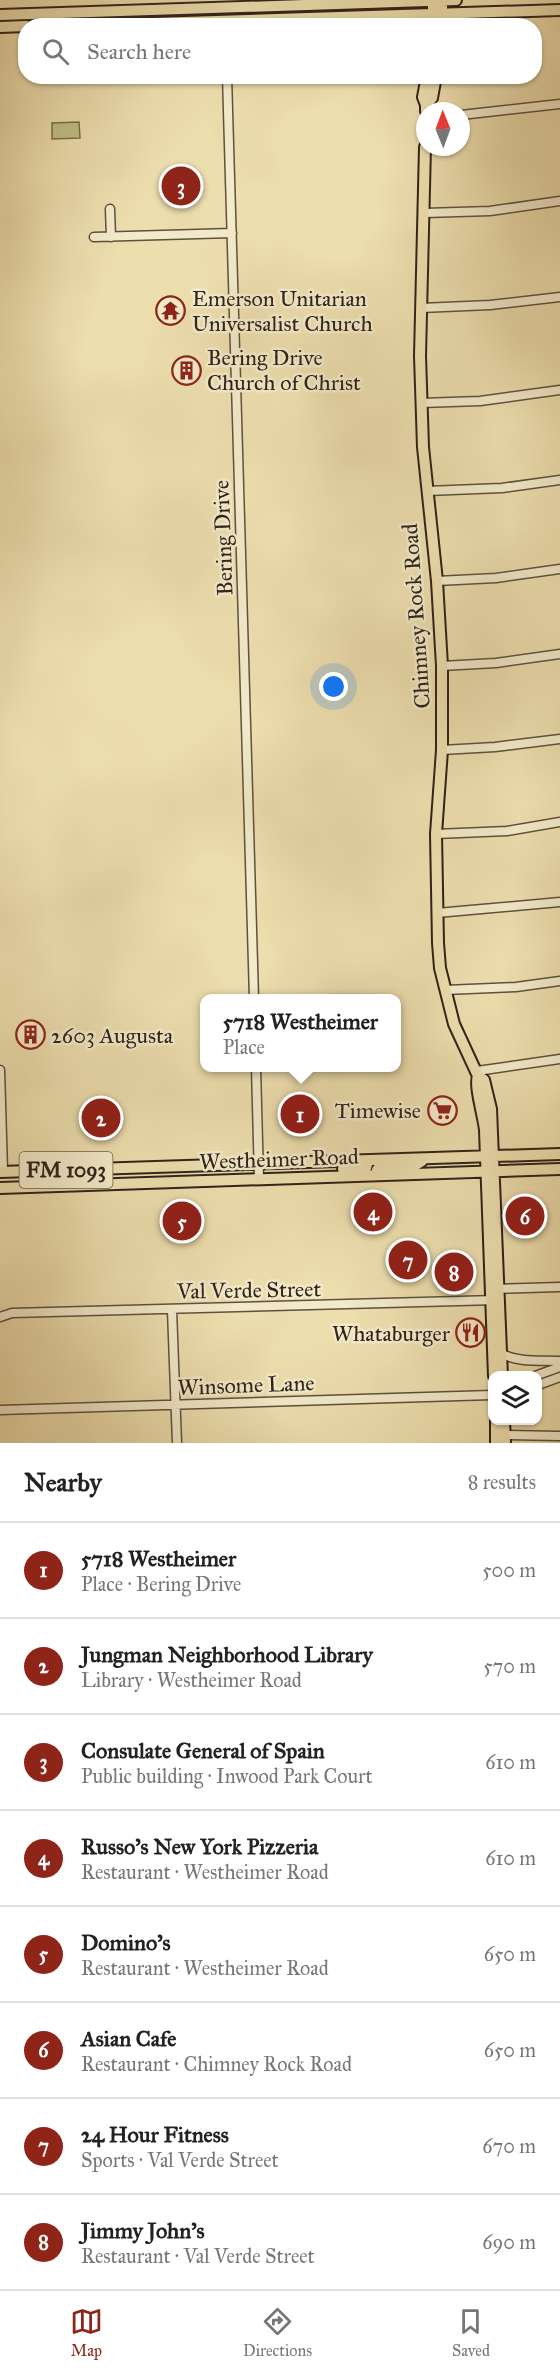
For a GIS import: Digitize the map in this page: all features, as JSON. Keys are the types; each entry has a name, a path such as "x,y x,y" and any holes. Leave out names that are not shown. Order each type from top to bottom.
{"main road":[{"path":"433,0 440,18"},
{"path":"436,18 442,0"},
{"path":"0,15 224,4 456,0"},
{"path":"331,18 560,10"},
{"path":"79,12 79,18"},
{"path":"0,27 18,26"},
{"path":"424,102 425,84"},
{"path":"430,102 435,84"},
{"name":"Chimney Rock Road","path":"425,156 421,403 442,666 442,750 436,834 439,960 454,1024 478,1074 476,1082 487,1110 495,1288 494,1371"},
{"name":"Westheimer Road","path":"1,1174 259,1164 372,1157 424,1159 560,1154"},
{"path":"337,1176 343,1169 366,1168 372,1157"},
{"path":"377,1175 380,1167 414,1166 424,1159"},
{"path":"87,1185 91,1176 126,1174 132,1168"},
{"name":"Westheimer Road","path":"0,1188 560,1169"},
{"path":"44,1186 52,1178 79,1177 81,1170"},
{"name":"Chimney Rock Road","path":"495,1300 502,1371"},
{"path":"496,1425 496,1443"}],"street":[{"name":"Bering Drive","path":"227,84 254,994"},
{"path":"470,114 560,104"},
{"path":"425,213 490,211 560,201"},
{"path":"110,209 111,237"},
{"path":"94,237 232,232"},
{"path":"421,308 490,305 560,297"},
{"path":"421,403 498,399 560,390"},
{"path":"427,491 502,488 560,480"},
{"path":"436,580 496,578 560,569"},
{"path":"442,666 496,663 560,654"},
{"path":"442,750 495,747 560,738"},
{"path":"436,834 507,831 560,822"},
{"path":"437,913 560,902"},
{"path":"445,990 516,987 560,981"},
{"path":"478,1074 560,1059"},
{"path":"0,1070 1,1174"},
{"path":"256,1072 259,1179"},
{"path":"495,1288 560,1287"},
{"name":"Val Verde Street","path":"0,1317 12,1313 495,1300"},
{"path":"172,1310 177,1443"},
{"path":"501,1353 506,1357 519,1359 560,1360"},
{"path":"542,1373 560,1367"},
{"path":"542,1383 560,1377"},
{"name":"Winsome Lane","path":"0,1410 488,1395"},
{"path":"505,1439 559,1436"}],"shaded area":[{"path":"79,122 80,138 52,139 52,123"}],"place":[{"name":"Consulate General of Spain","path":"181,186"},
{"name":"Emerson Unitarian Universalist Church","path":"171,311"},
{"name":"Bering Drive Church of Christ","path":"186,370"},
{"name":"2603 Augusta","path":"30,1035"},
{"name":"Timewise","path":"442,1110"},
{"name":"5718 Westheimer","path":"300,1114"},
{"name":"Jungman Neighborhood Library","path":"101,1118"},
{"name":"Russo’s New York Pizzeria","path":"373,1212"},
{"name":"Asian Cafe","path":"525,1216"},
{"name":"Domino's","path":"182,1221"},
{"name":"24 Hour Fitness","path":"408,1260"},
{"name":"Jimmy John's","path":"454,1272"},
{"name":"Whataburger","path":"471,1333"}]}
